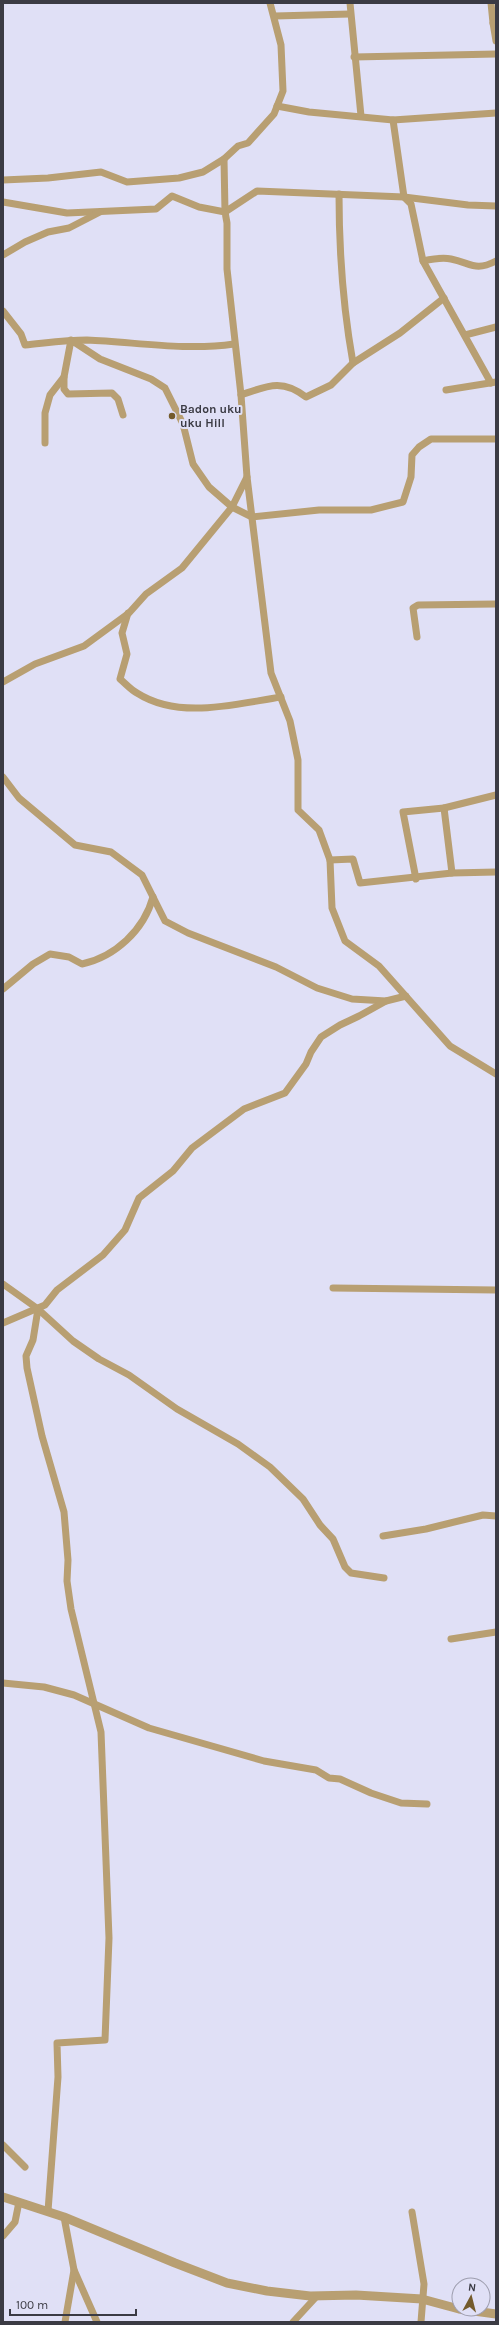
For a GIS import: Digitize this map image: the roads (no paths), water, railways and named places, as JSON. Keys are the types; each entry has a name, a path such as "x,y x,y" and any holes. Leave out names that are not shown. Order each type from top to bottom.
{"street":[{"path":"3,180 48,178 101,172 127,182 172,178 203,172 224,159 238,146 248,143 274,114 283,90 281,45 275,16 270,3"},
{"path":"350,3 354,57 361,116"},
{"path":"491,3 496,41"},
{"path":"275,16 350,14"},
{"path":"354,57 496,54"},
{"path":"277,106 308,112 393,120 496,113"},
{"path":"393,120 404,197 411,204 423,261 493,383 446,390"},
{"path":"224,159 224,212 227,223 227,269 234,344 241,395 247,477 271,673 290,721 298,760 298,810 319,830 330,860 332,908 345,941 379,966 450,1046 496,1074"},
{"path":"3,202 67,213 102,212 156,209 172,196 199,207 224,212 257,192 404,197 468,205 496,206"},
{"path":"339,194 340,246 346,320 353,363"},
{"path":"3,255 25,242 48,232 69,228 102,212"},
{"path":"423,261 435,258 452,259 478,267 496,261"},
{"path":"241,395 274,384 295,388 306,397 331,385 353,363 400,333 444,298"},
{"path":"3,311 21,334 25,345 72,340 210,348 234,344"},
{"path":"465,335 496,327"},
{"path":"72,340 64,377 64,389 68,394 112,393 118,399 123,415"},
{"path":"72,340 100,359 150,379 165,388 183,424 193,464 209,487 232,507 252,517 319,510 371,510 404,502 411,477 412,455 419,447 431,440 496,439"},
{"path":"45,443 45,413 50,395 64,377"},
{"path":"3,682 35,664 84,646 128,613 146,594 182,568 232,507 247,477"},
{"path":"417,637 413,608 418,605 496,604"},
{"path":"128,613 122,633 127,654 120,679 137,694 168,705 209,708 281,697"},
{"path":"3,777 19,798 75,845 111,852 123,859 142,875 165,921 188,933 276,966 318,988 352,999 386,1001"},
{"path":"416,879 403,812 444,808 496,795"},
{"path":"444,808 452,873"},
{"path":"330,860 353,859 360,883 416,879 452,873 496,872"},
{"path":"3,989 33,964 50,954 69,957 82,964 99,960 131,937 148,914 153,898"},
{"path":"3,1323 29,1311 38,1310 45,1305 57,1290 103,1255 125,1230 140,1198 173,1171 192,1148 244,1109 285,1093 306,1064 311,1052 321,1037 340,1025 386,1001 406,996"},
{"path":"3,1284 38,1310 73,1341 99,1359 129,1375 178,1409 238,1444 270,1466 303,1499 320,1525 333,1539 345,1568 351,1573 363,1577 384,1578"},
{"path":"332,1288 496,1290"},
{"path":"38,1310 33,1340 26,1356 27,1368 42,1436 64,1512 68,1560 67,1581 71,1609 101,1732 109,1934 106,2040 57,2043 58,2077 48,2211"},
{"path":"383,1536 426,1529 483,1515 496,1516"},
{"path":"450,1638 496,1632"},
{"path":"3,1683 44,1687 74,1695 156,1730 264,1761 316,1770 329,1778 340,1779 371,1793 401,1803 427,1804"},
{"path":"3,2145 25,2167"},
{"path":"3,2196 64,2217 174,2264 227,2283 267,2291 317,2296 356,2295 422,2299 459,2309 496,2314"},
{"path":"3,2236 15,2222 19,2202"},
{"path":"412,2212 423,2276 421,2322"},
{"path":"64,2217 74,2270 97,2322"},
{"path":"65,2322 74,2270"},
{"path":"293,2322 317,2296"}],"place":[{"name":"Badon uku uku Hill","path":"172,416"}]}
